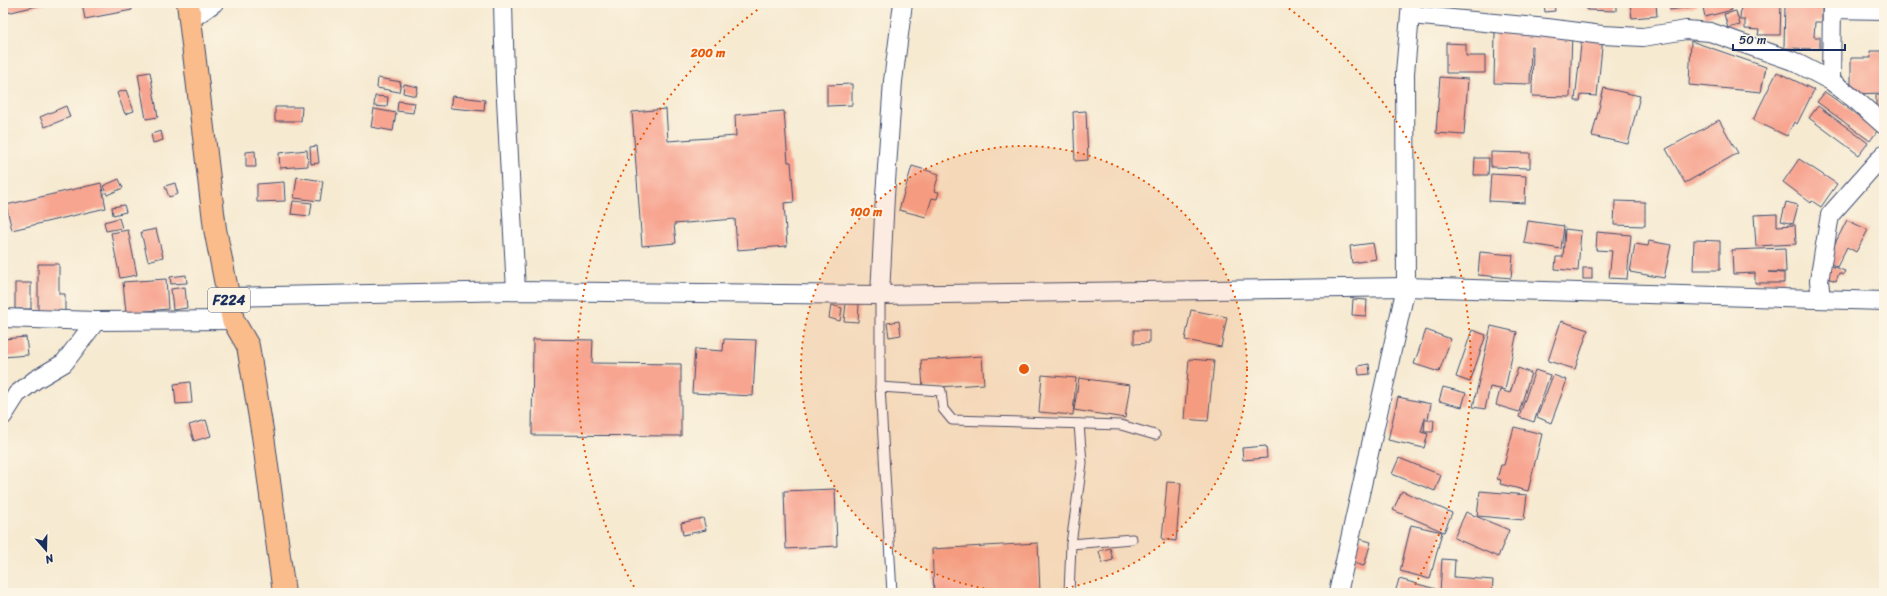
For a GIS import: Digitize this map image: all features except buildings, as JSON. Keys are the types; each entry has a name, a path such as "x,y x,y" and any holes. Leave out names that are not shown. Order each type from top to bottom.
{"main road":[{"name":"F224","path":"189,11 216,229 233,320 248,346 263,436 284,593"}],"street":[{"path":"189,11 214,3"},
{"path":"503,3 504,80 516,291"},
{"path":"880,295 893,81 903,3"},
{"path":"1830,82 1832,6 1884,10"},
{"path":"1338,593 1406,287 1406,73 1411,9 1602,35 1644,36 1686,30 1710,32 1793,62 1830,82 1858,102 1884,125"},
{"path":"1820,298 1819,281 1830,215 1884,154"},
{"path":"228,296 516,291 880,295 1406,287 1884,301"},
{"path":"3,318 96,321 233,320"},
{"path":"3,416 17,394 35,380 64,362 96,321"}],"lane":[{"path":"880,295 880,387 892,593"},
{"path":"880,387 941,391 943,408 952,420 1121,425 1155,435"},
{"path":"1069,593 1071,544 1082,462 1079,424"},
{"path":"1071,544 1132,539"}]}
